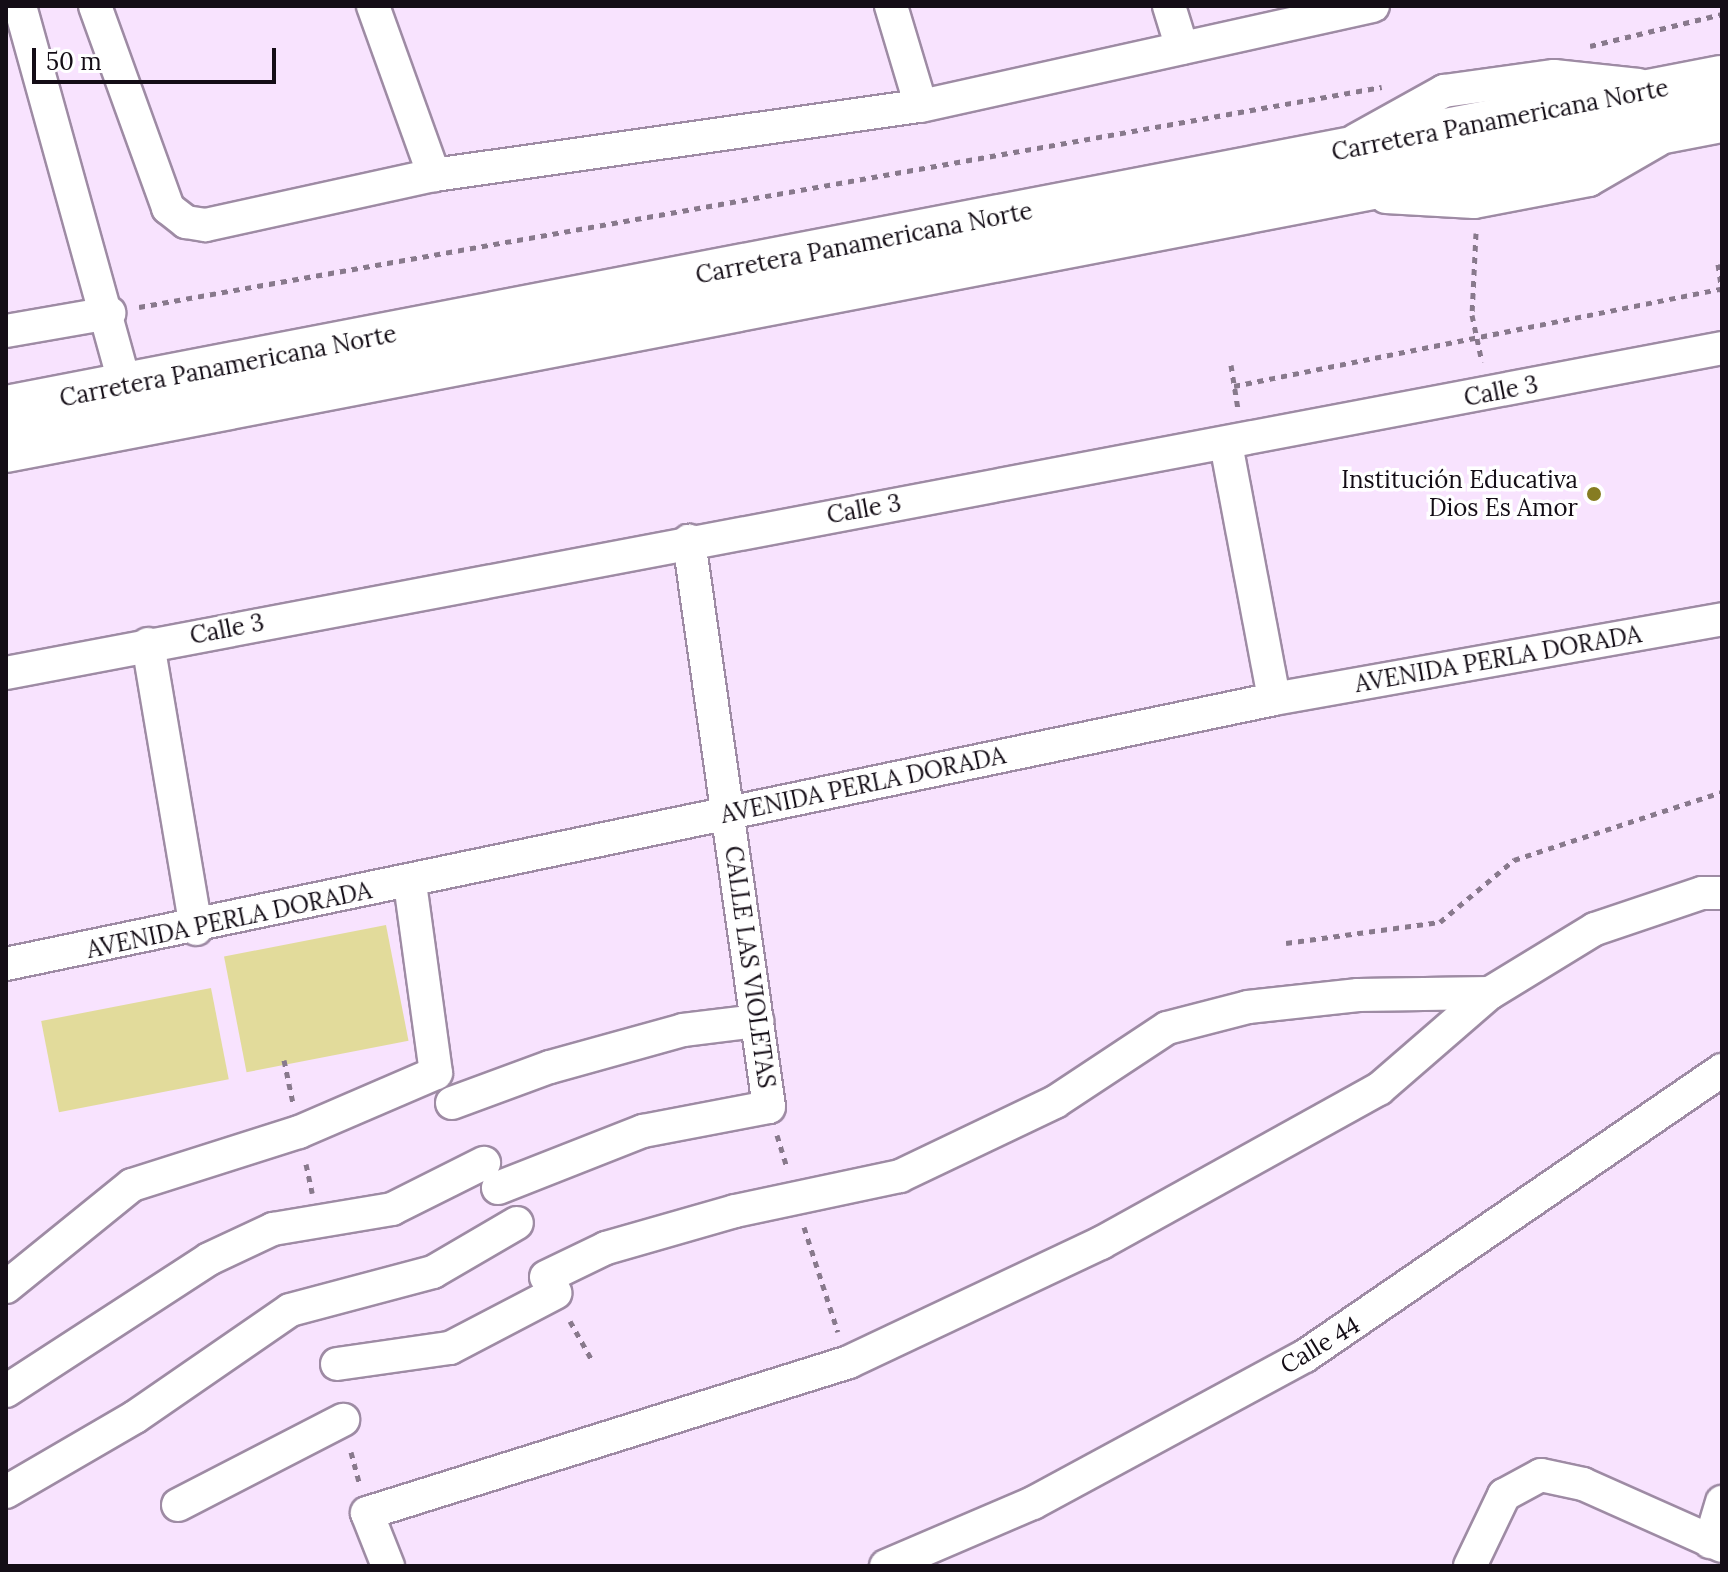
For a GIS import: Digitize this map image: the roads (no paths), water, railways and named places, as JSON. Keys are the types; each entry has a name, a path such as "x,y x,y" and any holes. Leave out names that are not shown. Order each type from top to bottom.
{"highway":[{"name":"Carretera Panamericana Norte","path":"6,450 1339,195 1674,108 1722,78"},
{"name":"Carretera Panamericana Norte","path":"6,408 1334,152 1674,108 1722,120"}],"street":[{"path":"20,6 109,313 126,387"},
{"path":"95,6 168,208 186,222 206,225 434,175 921,106 1373,6"},
{"path":"373,6 434,175"},
{"path":"891,6 921,106"},
{"path":"1169,6 1182,48"},
{"path":"6,331 109,313"},
{"name":"Calle 3","path":"6,673 689,541 1236,442 1722,348"},
{"path":"1236,442 1274,699"},
{"name":"CALLE LAS VIOLETAS","path":"6,1391 222,1253 317,1217 392,1209 491,1175 643,1131 769,1107 689,541"},
{"name":"AVENIDA PERLA DORADA","path":"6,964 196,929 728,813 1274,699 1722,619"},
{"path":"148,644 196,929"},
{"path":"6,1287 132,1185 299,1132 436,1073 410,882"},
{"path":"388,1566 367,1513 849,1362 1101,1243 1352,1105 1490,993 1595,929 1702,893 1722,893"},
{"path":"337,1364 450,1348 606,1248 795,1197 900,1176 1055,1102 1167,1028 1248,1007 1358,995 1490,993"},
{"path":"452,1103 550,1067 683,1030 757,1021"},
{"name":"Calle 44","path":"886,1566 1033,1503 1305,1356 1722,1070"},
{"path":"6,1492 135,1417 290,1310 433,1272 517,1223"},
{"path":"178,1505 343,1420"},
{"path":"1470,1566 1504,1495 1541,1475 1583,1484 1716,1544 1722,1502"}],"place":[{"name":"Institución Educativa Dios Es Amor","path":"1594,494"}]}
